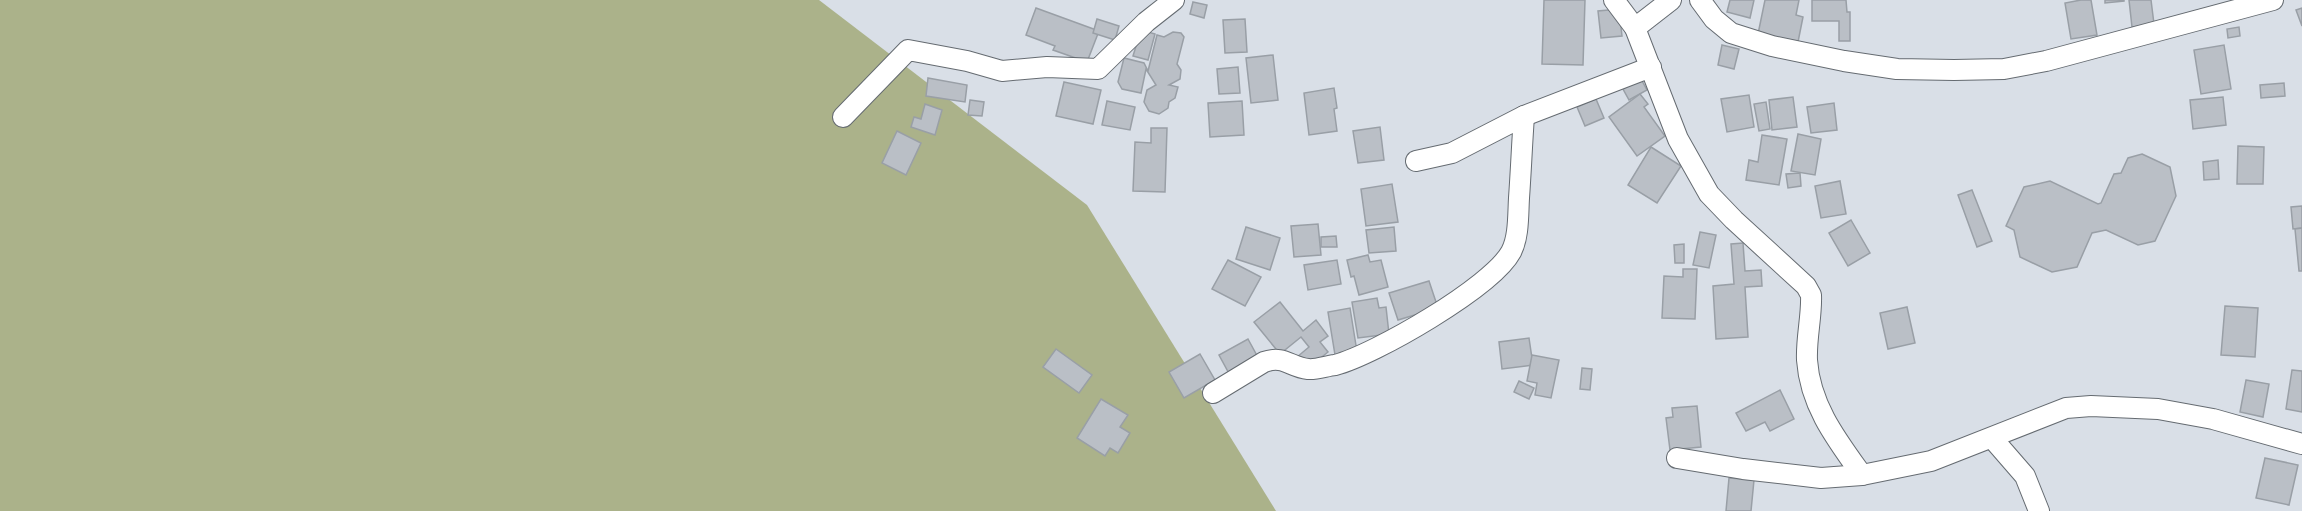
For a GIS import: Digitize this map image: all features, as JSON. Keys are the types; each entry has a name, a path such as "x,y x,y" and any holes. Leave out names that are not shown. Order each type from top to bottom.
{"street":[{"path":"843,117 908,51 967,61 1002,71 1047,67 1098,69 1146,22 1174,0"},
{"path":"1614,0 1635,28 1678,139 1709,194 1806,286 1811,295 1808,360 1813,397 1823,419 1862,475"},
{"path":"1635,28 1671,0"},
{"path":"1700,0 1714,18 1731,33 1772,46 1844,62 1897,69 1954,70 2004,69 2046,61 2273,0"},
{"path":"1416,161 1452,153 1524,116 1651,67"},
{"path":"1213,393 1272,359 1279,359 1308,370 1339,364 1365,354 1423,322 1466,294 1499,266 1511,253 1515,241 1524,116"},
{"path":"1677,458 1743,470 1821,478 1862,475 1931,461 2066,408 2118,406 2158,409 2213,419 2302,444"},
{"path":"1992,438 2025,476 2039,511"}],"green space":[{"path":"0,0 819,0 1087,205 1276,511 0,511"}],"building":[{"path":"1544,0 1585,0 1583,65 1542,64"},
{"path":"1730,0 1754,0 1750,18 1727,12"},
{"path":"1765,0 1799,0 1796,15 1803,17 1798,42 1758,34"},
{"path":"1812,0 1846,0 1847,12 1850,12 1850,41 1839,41 1839,21 1812,21"},
{"path":"2091,0 2097,35 2071,39 2065,3"},
{"path":"2105,0 2124,0 2124,1 2105,3"},
{"path":"2129,0 2151,0 2154,24 2132,27"},
{"path":"1193,2 1207,5 1204,18 1190,14"},
{"path":"1036,8 1099,31 1087,62 1053,50 1055,46 1026,35"},
{"path":"2302,8 2302,26 2296,10"},
{"path":"1619,9 1622,36 1601,38 1598,11"},
{"path":"1097,19 1119,26 1115,40 1093,33"},
{"path":"1245,19 1247,52 1225,53 1223,20"},
{"path":"2239,27 2240,36 2228,38 2227,29"},
{"path":"1141,30 1155,34 1148,60 1133,56"},
{"path":"1173,32 1181,33 1184,37 1177,64 1181,70 1180,79 1169,85 1178,87 1175,98 1169,102 1168,108 1159,114 1149,111 1144,102 1147,90 1156,85 1146,69 1141,93 1122,89 1118,82 1124,58 1144,63 1148,71 1157,35 1164,37"},
{"path":"1722,45 1739,49 1734,69 1718,65"},
{"path":"2224,45 2231,89 2201,94 2194,50"},
{"path":"1273,55 1278,100 1251,103 1246,58"},
{"path":"1238,67 1240,93 1219,94 1217,69"},
{"path":"928,78 967,85 965,102 926,96"},
{"path":"1641,79 1647,90 1629,100 1623,89"},
{"path":"1064,82 1101,90 1093,124 1056,116"},
{"path":"2284,83 2285,96 2261,98 2260,85"},
{"path":"1334,88 1337,131 1309,135 1304,93"},
{"path":"1640,94 1648,104 1644,107 1665,136 1637,156 1609,117"},
{"path":"1749,95 1754,127 1727,132 1721,99"},
{"path":"1793,97 1797,127 1772,130 1769,100"},
{"path":"2223,97 2226,125 2193,129 2190,100"},
{"path":"1596,99 1604,118 1585,126 1577,107"},
{"path":"970,100 984,102 982,116 968,115"},
{"path":"1107,101 1135,107 1130,130 1102,125"},
{"path":"1242,101 1244,135 1210,137 1208,103"},
{"path":"1766,102 1770,129 1759,131 1754,104"},
{"path":"1834,103 1837,130 1811,133 1807,107"},
{"path":"925,104 942,110 935,135 911,127 914,117 921,119"},
{"path":"1380,127 1384,160 1358,163 1353,131"},
{"path":"1151,128 1167,128 1165,192 1133,191 1135,142 1151,143"},
{"path":"897,131 921,143 906,175 882,163"},
{"path":"1798,134 1821,139 1815,175 1791,171"},
{"path":"1762,135 1787,139 1779,185 1746,180 1749,160 1758,162"},
{"path":"2238,146 2264,147 2263,184 2237,184"},
{"path":"1651,147 1681,166 1657,203 1628,185"},
{"path":"2142,154 2170,167 2176,196 2155,241 2138,245 2106,230 2092,233 2077,267 2052,272 2020,257 2014,230 2006,226 2024,187 2050,181 2098,204 2101,203 2114,174 2121,173 2128,158"},
{"path":"2218,160 2219,179 2204,180 2203,162"},
{"path":"1800,173 1801,186 1788,188 1786,174"},
{"path":"1840,181 1846,214 1821,218 1815,186"},
{"path":"1392,184 1398,222 1366,226 1361,189"},
{"path":"1972,190 1992,241 1977,247 1958,195"},
{"path":"2302,206 2302,228 2293,229 2291,207"},
{"path":"1851,220 1870,253 1848,266 1829,233"},
{"path":"1318,224 1321,255 1294,257 1291,226"},
{"path":"1246,227 1280,238 1270,270 1236,259"},
{"path":"1394,227 1396,251 1369,253 1366,230"},
{"path":"2302,228 2302,271 2299,271 2295,229"},
{"path":"1700,232 1716,235 1709,268 1693,265"},
{"path":"1336,236 1337,247 1321,247 1321,237"},
{"path":"1743,243 1745,271 1761,270 1762,286 1745,287 1748,337 1716,339 1713,286 1734,284 1731,244"},
{"path":"1684,244 1684,263 1675,263 1674,245"},
{"path":"1368,255 1370,262 1381,260 1388,287 1359,295 1347,260"},
{"path":"1228,260 1261,277 1245,306 1212,289"},
{"path":"1337,260 1341,284 1308,290 1304,265"},
{"path":"1683,269 1697,269 1695,319 1662,318 1664,276 1683,277"},
{"path":"1429,281 1438,308 1398,320 1389,293"},
{"path":"1377,298 1379,308 1386,307 1389,334 1358,338 1352,302"},
{"path":"1280,302 1303,331 1316,320 1328,336 1320,342 1328,352 1307,369 1297,357 1309,347 1301,337 1280,354 1254,322"},
{"path":"2225,306 2258,308 2255,357 2221,355"},
{"path":"1907,307 1915,343 1888,349 1880,313"},
{"path":"1350,308 1358,358 1336,361 1328,312"},
{"path":"1529,338 1533,365 1502,369 1499,342"},
{"path":"1248,339 1261,363 1232,379 1219,355"},
{"path":"1056,349 1092,375 1079,393 1043,367"},
{"path":"1200,354 1215,380 1184,398 1169,372"},
{"path":"1532,355 1559,360 1551,398 1535,395 1537,383 1527,381"},
{"path":"1582,368 1592,369 1590,390 1580,389"},
{"path":"2292,370 2302,371 2302,412 2286,409"},
{"path":"2246,380 2269,384 2263,417 2240,412"},
{"path":"1519,381 1534,388 1529,399 1514,392"},
{"path":"1780,390 1794,419 1770,431 1765,422 1746,431 1736,413"},
{"path":"1101,399 1128,415 1120,427 1130,433 1118,453 1110,448 1105,456 1077,438"},
{"path":"1697,406 1701,447 1670,450 1666,418 1673,417 1672,408"},
{"path":"2265,458 2298,465 2289,505 2256,498"},
{"path":"1729,478 1754,480 1751,511 1726,511"}]}
